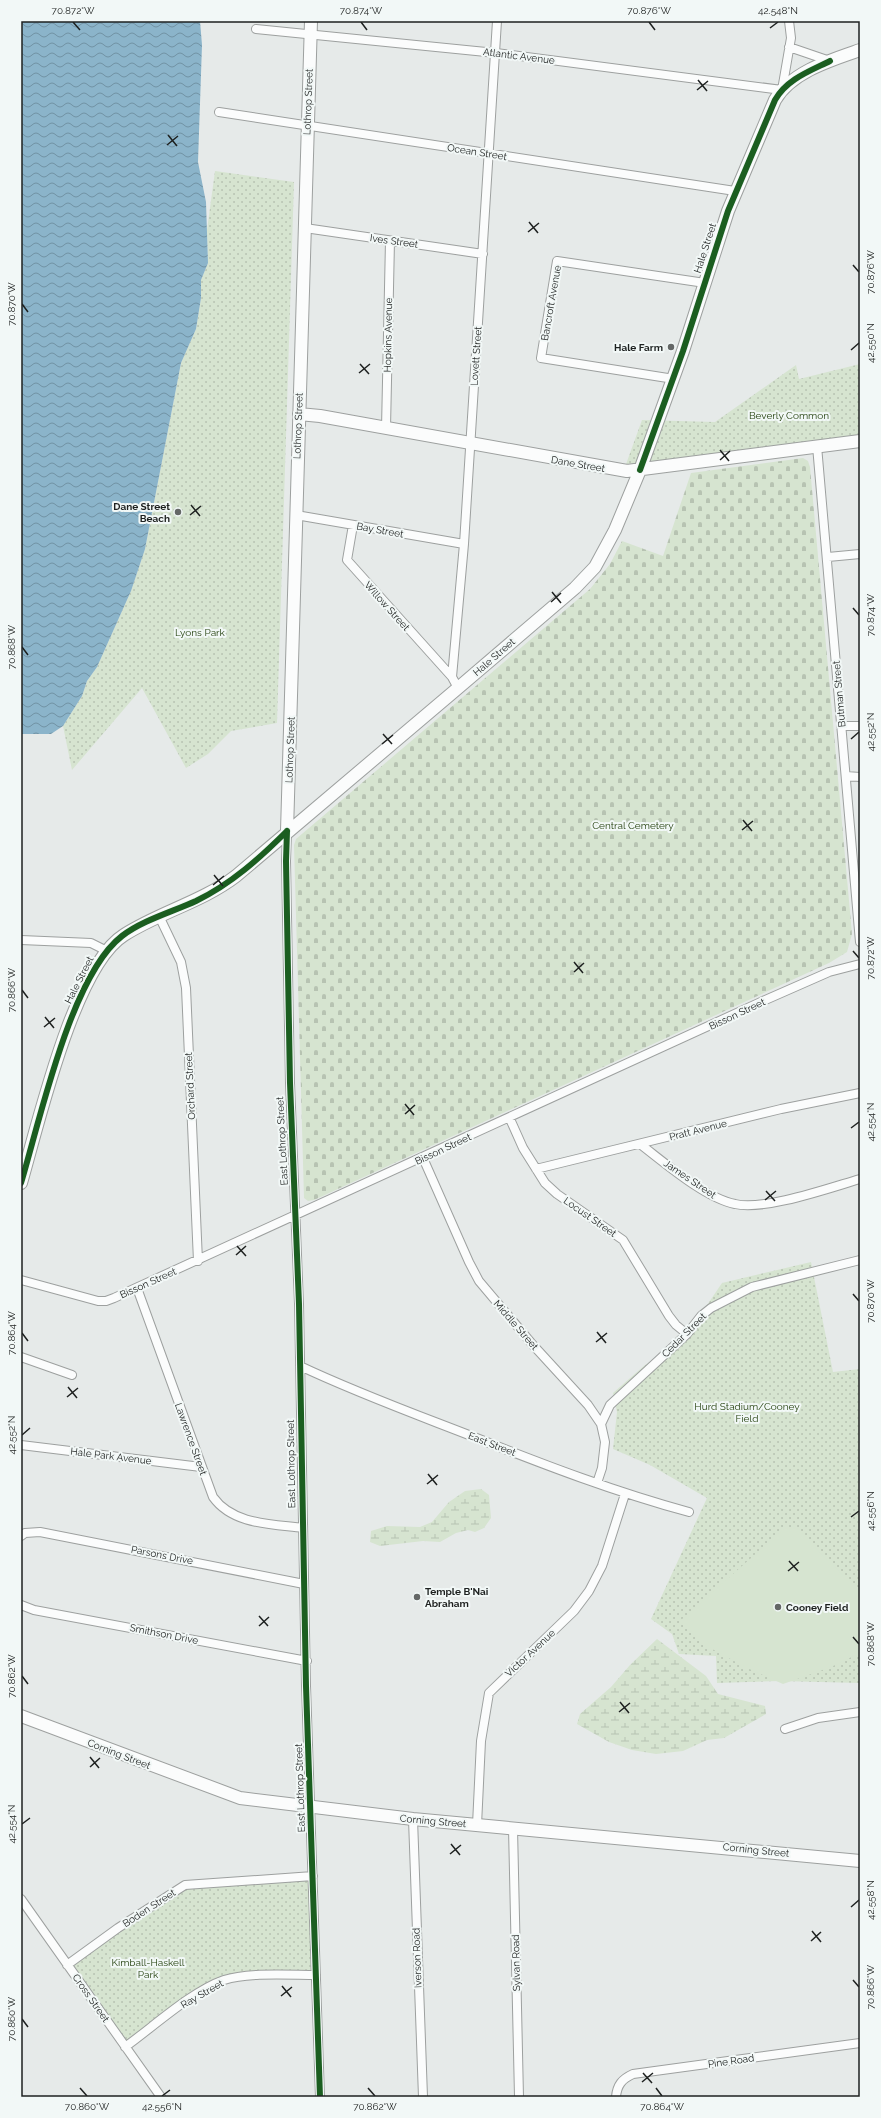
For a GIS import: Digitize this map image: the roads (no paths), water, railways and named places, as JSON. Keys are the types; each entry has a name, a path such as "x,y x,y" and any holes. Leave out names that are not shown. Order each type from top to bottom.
{"main road":[{"name":"Lothrop Street","path":"287,831 298,414 311,21"},
{"name":"Hale Street","path":"21,1183 67,1030 81,995 107,951 123,935 159,916 220,888 264,854 287,831 575,588 595,567 615,530 640,470 674,379 735,191 754,146 782,90 800,76 830,61 860,50"},
{"name":"Dane Street","path":"298,414 386,428 470,445 613,470 640,470 860,441"},
{"name":"Corning Street","path":"21,1716 224,1794 263,1802 413,1819 860,1861"}],"street":[{"name":"Lovett Street","path":"452,677 464,544 497,21"},
{"path":"782,90 791,30 789,21"},
{"name":"Atlantic Avenue","path":"256,28 496,53 782,90"},
{"path":"789,47 830,61"},
{"name":"Ocean Street","path":"218,112 735,191"},
{"name":"Ives Street","path":"305,228 483,254"},
{"name":"Hopkins Avenue","path":"386,428 390,241"},
{"name":"Bancroft Avenue","path":"674,379 541,358 557,261 705,283"},
{"name":"Butman Street","path":"817,446 828,557 860,942"},
{"name":"Bay Street","path":"296,515 464,544"},
{"name":"Willow Street","path":"353,525 347,560 452,677"},
{"path":"828,557 860,554"},
{"path":"452,677 458,688"},
{"path":"841,726 860,726"},
{"path":"846,776 860,776"},
{"name":"East Lothrop Street","path":"287,831 286,861 290,1084 296,1216 302,1528 307,1661 306,1686 320,2097"},
{"name":"Orchard Street","path":"159,916 181,962 186,988 198,1261"},
{"path":"21,940 91,943 107,951"},
{"name":"Bisson Street","path":"21,1280 98,1301 106,1301 198,1261 829,972 860,964"},
{"name":"Pratt Avenue","path":"536,1169 781,1110 860,1093"},
{"name":"Locust Street","path":"510,1119 523,1148 545,1183 557,1194 623,1240 669,1316 676,1326 687,1334"},
{"name":"James Street","path":"640,1144 717,1198 739,1205 761,1205 860,1179"},
{"name":"Middle Street","path":"424,1158 469,1262 479,1281 533,1345 588,1405 601,1424 605,1442 602,1468 597,1484"},
{"name":"Cedar Street","path":"601,1424 610,1405 687,1334 701,1316 711,1308 752,1287 860,1260"},
{"name":"Lawrence Street","path":"137,1288 201,1467 213,1497 219,1506 229,1514 268,1524 302,1528"},
{"path":"21,1357 72,1375"},
{"name":"East Street","path":"300,1366 346,1388 597,1484 625,1494 689,1512"},
{"name":"Hale Park Avenue","path":"21,1445 201,1467"},
{"name":"Victor Avenue","path":"477,1825 481,1741 489,1693 574,1611 589,1591 602,1566 625,1494"},
{"name":"Parsons Drive","path":"21,1536 25,1533 40,1532 304,1584"},
{"name":"Smithson Drive","path":"21,1605 34,1610 307,1661"},
{"path":"785,1729 818,1718 860,1712"},
{"name":"Iverson Road","path":"413,1819 423,2097"},
{"name":"Sylvan Road","path":"513,1828 519,2097"},
{"name":"Boden Street","path":"67,1965 118,1928 184,1885 313,1876"},
{"name":"Cross Street","path":"21,1899 161,2097"},
{"name":"Ray Street","path":"125,2047 181,2006 224,1980 244,1977 316,1975"},
{"name":"Pine Road","path":"616,2097 620,2082 624,2078 633,2074 860,2043"}],"water":[{"path":"21,21 200,21 202,45 198,162 206,202 208,263 201,280 201,298 196,329 181,363 145,549 131,591 97,667 87,681 82,696 63,726 51,734 21,734"}],"place":[{"name":"Hale Farm","path":"671,347"},
{"name":"Dane Street Beach","path":"178,512"},
{"name":"Temple B'Nai Abraham","path":"417,1597"},
{"name":"Cooney Field","path":"778,1607"}],"park label":[{"name":"Beverly Common","path":"789,415"},
{"name":"Lyons Park","path":"200,632"},
{"name":"Central Cemetery","path":"633,825"},
{"name":"Hurd Stadium/Cooney Field","path":"747,1412"},
{"name":"Kimball-Haskell Park","path":"148,1968"}]}
